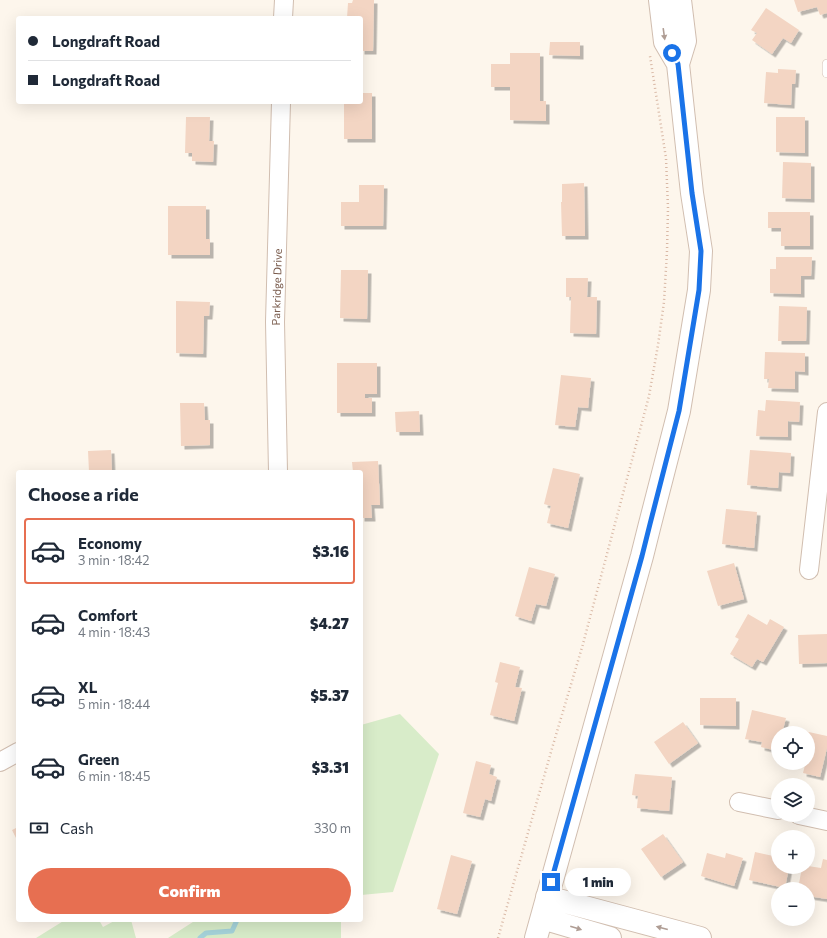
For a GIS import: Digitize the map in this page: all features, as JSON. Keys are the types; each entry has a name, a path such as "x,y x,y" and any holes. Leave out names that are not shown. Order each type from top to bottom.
{"street":[{"path":"284,0 284,16"},
{"path":"660,0 665,42 678,64"},
{"path":"542,918 642,556 679,411 699,290 701,251 691,186 678,64 684,41 680,0"},
{"name":"Parkridge Drive","path":"278,470 276,322 281,104"},
{"path":"809,570 827,412"},
{"path":"0,762 16,753"},
{"path":"739,802 771,809"},
{"path":"815,818 827,821"},
{"path":"542,918 610,938"},
{"path":"542,918 700,938"}],"lane":[{"path":"827,64 827,73"}],"path":[{"path":"498,938 585,637 649,396 658,345 664,295 668,208 666,158 649,50"}],"green space":[{"path":"400,714 439,754 393,892 363,895 363,724"},
{"path":"62,922 100,922 103,927 112,922 132,922 136,938 36,938"},
{"path":"193,922 341,922 341,938 168,938"}],"building":[{"path":"353,0 374,0 373,51 363,51 363,16 347,16 348,3 352,3"},
{"path":"794,0 827,0 827,13 820,15 817,7 798,12"},
{"path":"766,8 799,30 791,43 783,38 772,54 752,40 757,33 751,30"},
{"path":"550,42 580,42 580,56 549,55"},
{"path":"510,53 540,53 540,101 546,101 546,121 510,120 510,87 491,87 491,64 510,64"},
{"path":"778,69 796,70 795,84 792,84 791,105 764,103 766,72 778,73"},
{"path":"363,93 372,93 372,139 344,139 344,104 363,104"},
{"path":"186,117 210,117 209,141 214,141 213,162 192,161 192,153 185,153"},
{"path":"776,117 805,117 805,153 776,152"},
{"path":"783,162 811,163 811,199 782,198"},
{"path":"584,183 585,236 562,236 562,184"},
{"path":"359,185 384,185 383,226 341,226 341,202 359,202"},
{"path":"168,206 206,206 206,239 210,239 210,255 168,255"},
{"path":"768,212 810,212 810,246 781,246 781,228 768,228"},
{"path":"776,257 812,257 811,276 801,276 801,294 770,293 770,269 776,269"},
{"path":"341,270 368,270 367,319 340,318"},
{"path":"566,278 588,278 587,297 597,297 596,334 570,333 571,297 566,297"},
{"path":"176,301 210,302 209,316 204,316 203,354 176,353"},
{"path":"779,306 807,307 806,341 778,341"},
{"path":"765,352 805,353 805,372 795,371 795,389 768,388 769,379 764,379"},
{"path":"337,363 377,363 377,394 365,394 365,398 372,398 372,413 337,413"},
{"path":"561,375 591,378 588,408 578,407 575,427 555,425"},
{"path":"766,400 800,402 799,422 788,421 788,437 756,436 758,410 765,411"},
{"path":"180,403 204,403 205,420 210,420 210,445 181,446"},
{"path":"419,411 420,432 396,432 395,412"},
{"path":"111,450 112,470 89,470 88,451"},
{"path":"750,450 791,453 790,473 779,472 778,488 747,485"},
{"path":"378,461 380,505 371,505 372,518 363,518 363,470 353,470 352,462"},
{"path":"553,468 580,474 568,528 547,523 551,506 544,504"},
{"path":"726,509 757,512 754,548 722,544"},
{"path":"734,563 744,599 718,606 707,571"},
{"path":"529,567 555,574 546,606 536,604 531,621 515,616"},
{"path":"748,614 767,625 770,619 784,627 763,662 757,659 752,667 730,654 739,639 735,637"},
{"path":"827,634 827,663 799,664 798,635"},
{"path":"500,662 520,667 515,687 522,688 514,721 490,715 498,683 495,682"},
{"path":"700,698 736,698 736,726 700,725"},
{"path":"752,710 786,718 784,726 771,726 771,749 761,747 762,742 745,739"},
{"path":"683,722 698,743 669,764 654,742"},
{"path":"815,733 827,736 827,748 820,777 803,773 804,770 815,770"},
{"path":"476,761 491,765 489,774 497,777 491,801 485,799 480,817 463,813"},
{"path":"635,774 672,777 669,811 637,808 638,796 632,795"},
{"path":"16,828 16,838 12,830"},
{"path":"663,834 683,862 661,877 641,849"},
{"path":"755,852 771,855 771,874 788,874 786,882 771,882 771,885 749,880"},
{"path":"707,853 725,858 726,853 743,858 734,886 701,876"},
{"path":"451,855 472,861 457,914 437,909"},
{"path":"823,859 827,860 827,899 815,897 815,882 799,882 801,874 815,874 815,867 821,868"}],"waterway":[{"path":"200,938 206,933 232,931 236,922"}],"route":[{"path":"551,882 642,556 679,411 699,290 701,251 692,193 678,64 672,53"}]}
